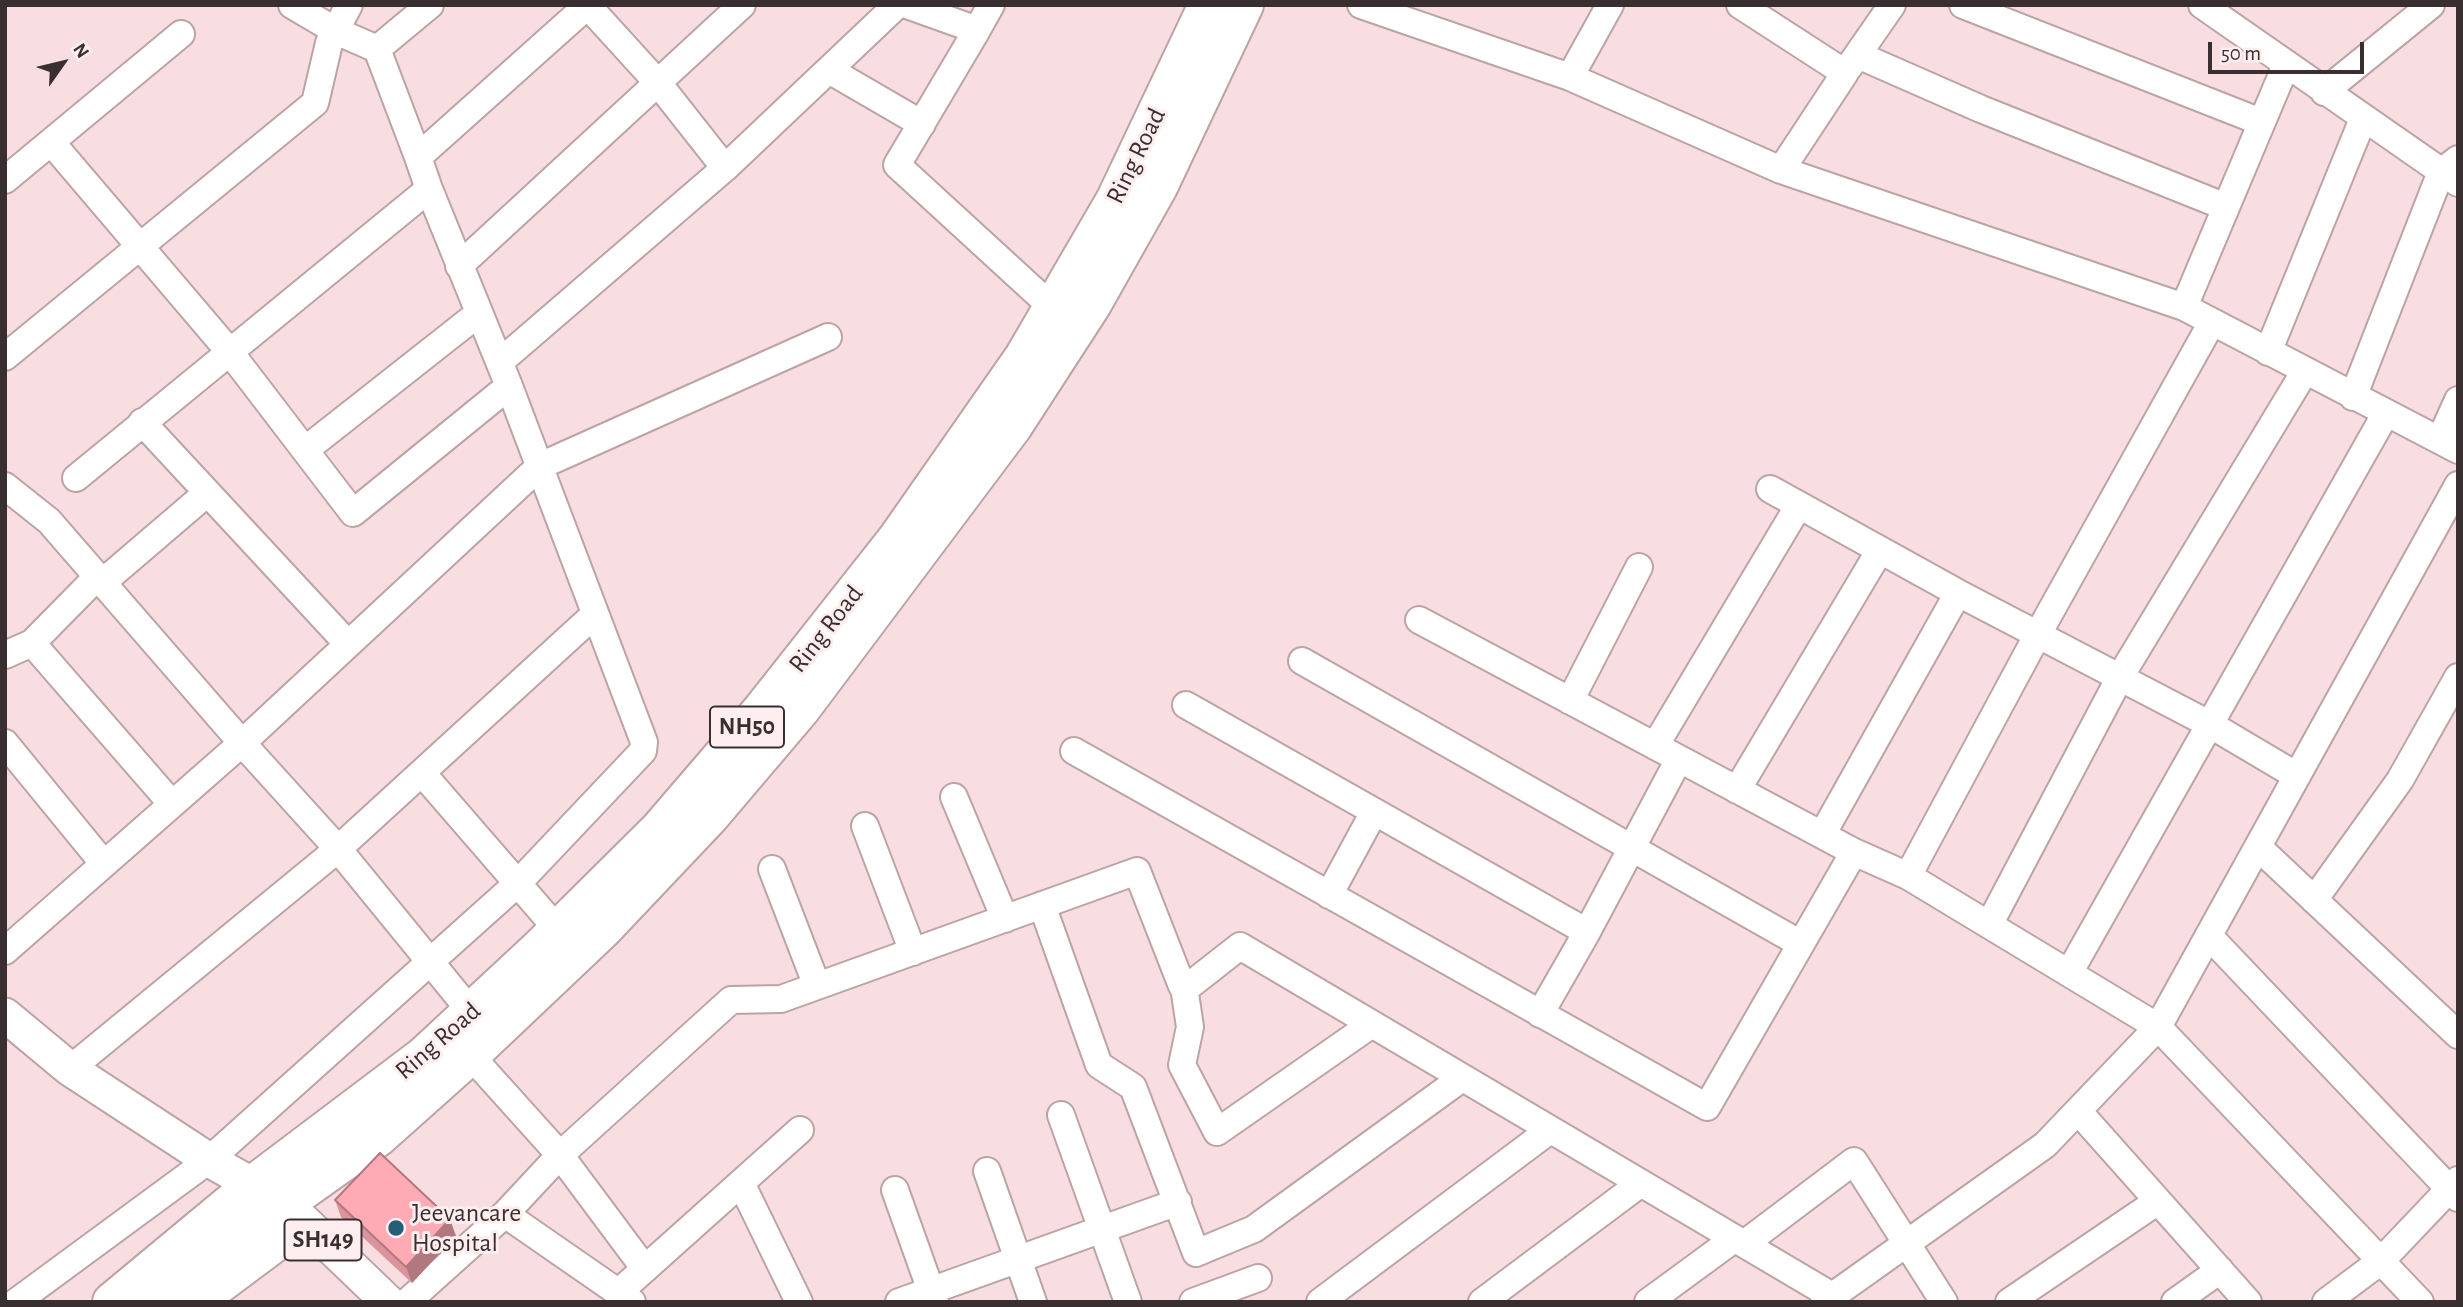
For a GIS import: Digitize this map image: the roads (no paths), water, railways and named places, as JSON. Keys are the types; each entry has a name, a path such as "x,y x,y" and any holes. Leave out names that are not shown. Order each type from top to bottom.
{"highway":[{"name":"Ring Road","path":"111,1302 282,1204 424,1056 472,1013 659,830 762,710 897,539 1024,357 1116,200 1208,5"},
{"name":"Ring Road","path":"156,1302 193,1277 282,1204 378,1136 470,1055 603,929 710,816 800,710 899,582 1013,426 1092,304 1158,187 1244,5"}],"main road":[{"path":"5,1015 70,1069 282,1204"},
{"name":"SH149","path":"282,1204 388,1302"}],"street":[{"path":"16,1302 209,1160 518,883 643,751 644,742 594,615 501,361 459,266 377,49 336,31 292,5"},
{"path":"5,357 315,103 329,43 349,5"},
{"path":"377,49 430,5"},
{"path":"418,157 588,5 658,83 725,168"},
{"path":"459,266 742,5"},
{"path":"501,361 725,168 897,5"},
{"path":"907,5 977,30"},
{"path":"990,5 897,165 1053,308"},
{"path":"1361,5 1570,77 1781,170 2184,307 2449,445 2458,400"},
{"path":"1570,77 1610,5"},
{"path":"1740,5 1851,64 1980,109 2226,207"},
{"path":"1781,170 1892,5"},
{"path":"1964,5 2261,122"},
{"path":"2324,92 2431,5"},
{"path":"2207,6 2363,119 2452,171 2353,397"},
{"path":"5,180 181,34"},
{"path":"2184,307 2286,65"},
{"path":"829,70 922,124"},
{"path":"2268,352 2363,119"},
{"path":"51,142 229,351 353,513 509,386"},
{"path":"76,478 429,189"},
{"path":"305,450 479,313"},
{"path":"1908,876 2038,634 2212,322"},
{"path":"5,951 242,743 540,466 828,337"},
{"path":"1989,925 2120,677 2305,371"},
{"path":"2069,973 2386,413"},
{"path":"142,422 348,645"},
{"path":"1184,987 1240,946 1739,1241 1828,1299 2045,1145 2158,1027 2458,485"},
{"path":"5,486 49,520 242,743 338,849 472,1013"},
{"path":"1770,489 1958,593 2211,725 2297,776"},
{"path":"5,655 32,643 101,579 207,493"},
{"path":"1655,746 1799,505"},
{"path":"1737,790 1880,550"},
{"path":"1570,701 1639,567"},
{"path":"1822,835 1958,593"},
{"path":"70,1069 338,849 594,615"},
{"path":"1419,620 1854,852 1908,876 2158,1027 2420,1302"},
{"path":"32,643 172,804"},
{"path":"1302,661 1633,846 1801,944"},
{"path":"2314,900 2400,780 2458,677"},
{"path":"1185,705 1587,932"},
{"path":"5,743 104,864"},
{"path":"1074,751 1707,1107 1854,852"},
{"path":"1540,1014 1679,759"},
{"path":"422,773 558,930"},
{"path":"954,797 1005,919"},
{"path":"1329,895 1374,812"},
{"path":"865,826 913,952"},
{"path":"2258,847 2458,1035"},
{"path":"772,869 817,986"},
{"path":"407,1302 505,1214 560,1155 732,1000 781,999 1137,871 1184,987 1190,1027 1182,1065 1215,1131 1220,1133 1372,1024"},
{"path":"1042,905 1099,1065 1133,1087 1196,1253 1255,1229 1462,1078"},
{"path":"2209,936 2455,1189 2381,1261 2326,1302"},
{"path":"470,1055 560,1155 645,1269"},
{"path":"2078,1111 2248,1302"},
{"path":"1061,1115 1128,1302"},
{"path":"505,1214 626,1297 645,1269 800,1130"},
{"path":"1320,1302 1550,1130"},
{"path":"1648,1302 1854,1161 1944,1302"},
{"path":"987,1171 1032,1302"},
{"path":"741,1183 799,1302"},
{"path":"1482,1302 1640,1183"},
{"path":"895,1190 933,1296"},
{"path":"2009,1302 2158,1200"},
{"path":"899,1302 933,1296 1102,1228 1178,1202"},
{"path":"205,1302 282,1204"},
{"path":"2175,1302 2220,1270"},
{"path":"1193,1302 1258,1278"}],"place":[{"name":"Jeevancare Hospital","path":"396,1228"}]}
